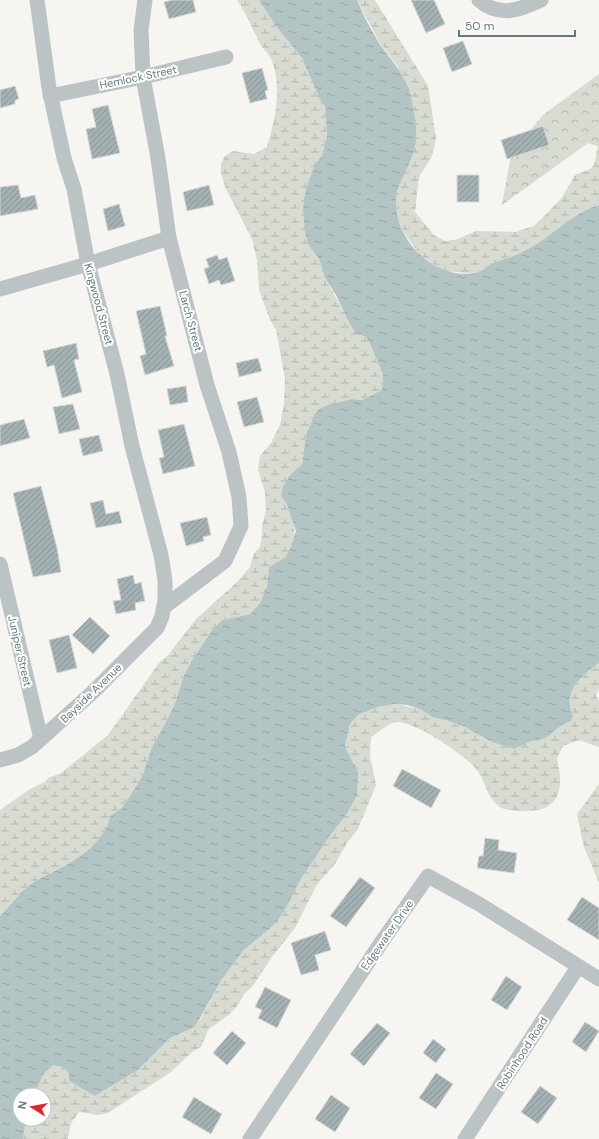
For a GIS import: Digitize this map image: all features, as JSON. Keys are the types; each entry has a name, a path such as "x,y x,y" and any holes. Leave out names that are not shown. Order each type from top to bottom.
{"street":[{"name":"Kingwood Street","path":"37,0 50,96 64,158 74,188 88,264 117,374 132,446 161,555 165,580 164,607"},
{"name":"Larch Street","path":"145,0 141,30 143,77 158,158 168,238 207,385 229,452 239,497 241,526 225,561 164,607"},
{"path":"479,0 494,10 504,11 515,10 541,0"},
{"name":"Hemlock Street","path":"50,96 143,77 226,56"},
{"path":"0,289 88,264 168,238"},
{"name":"Juniper Street","path":"0,564 41,739"},
{"name":"Bayside Avenue","path":"0,760 28,751 94,691 150,637 157,628 164,607"},
{"name":"Edgewater Drive","path":"250,1139 374,952 428,876 479,904 578,967"},
{"path":"578,967 599,979"},
{"name":"Robinhood Road","path":"465,1139 578,967"}],"green space":[{"path":"237,0 259,0 276,26 302,58 320,100 325,106 327,137 322,155 314,166 308,244 319,259 325,278 356,333 366,337 371,346 383,375 382,390 362,400 352,399 306,435 302,464 289,476 282,498 290,512 294,528 295,536 291,551 286,557 269,567 267,586 260,603 250,614 222,620 213,629 194,657 184,675 176,701 152,747 142,777 122,808 110,816 102,834 89,849 81,856 63,867 33,883 22,892 0,916 0,810 30,789 45,782 48,778 61,773 108,735 159,663 168,655 196,619 236,583 250,567 254,553 260,547 262,525 266,510 265,492 258,470 260,456 271,443 280,425 284,403 285,379 276,330 270,320 259,290 257,260 252,239 225,187 221,173 221,164 225,156 233,151 254,154 267,147 275,114 277,80 271,59 260,44 247,16"},
{"path":"357,0 375,0 428,86 436,138 432,156 419,177 415,212 434,235 445,241 455,240 476,231 515,232 534,226 561,199 575,175 590,169 594,165 599,141 599,205 577,216 529,249 489,265 479,272 468,273 443,271 419,254 403,231 398,219 395,200 401,178 410,163 398,67 380,43"},
{"path":"599,74 599,147 588,143 502,205 511,154 543,115"},
{"path":"599,663 599,689 596,695 599,701 599,747 579,740 563,746 557,758 560,780 557,796 552,803 545,808 523,811 508,810 500,807 492,799 476,769 470,763 439,740 415,727 405,723 394,722 371,737 370,756 376,785 358,829 347,843 335,864 316,886 295,928 272,957 252,987 244,994 238,1005 230,1014 208,1030 201,1047 192,1052 171,1072 108,1113 98,1115 79,1112 71,1123 68,1139 23,1139 25,1127 52,1127 52,1087 38,1087 43,1075 53,1065 65,1068 69,1074 95,1096 138,1070 170,1038 194,1026 201,1018 222,979 243,951 276,923 285,910 301,879 329,837 347,814 358,772 345,748 350,724 358,715 378,707 395,704 420,709 432,717 463,726 492,742 514,749 529,742 546,738 562,725 571,721 573,716 570,707 572,692 575,685 586,673"},
{"path":"599,784 599,883 583,844 577,814"}],"water":[{"path":"259,0 357,0 364,17 379,43 402,75 409,89 416,122 416,137 410,162 397,190 396,201 398,216 403,231 411,244 421,256 434,265 448,271 463,274 478,272 491,264 530,248 580,213 599,205 599,663 586,673 575,685 570,699 570,707 573,716 571,721 562,725 546,738 529,742 514,749 492,742 463,726 432,717 420,709 407,705 395,704 378,707 358,715 350,724 345,747 358,772 357,795 347,814 329,837 301,879 285,910 276,923 243,951 222,979 194,1027 170,1038 138,1070 95,1096 69,1081 69,1074 65,1068 53,1065 43,1075 38,1087 12,1087 12,1127 25,1127 23,1139 0,1139 0,916 22,892 33,883 81,856 96,842 107,825 110,816 122,808 142,777 152,747 176,701 184,675 213,629 222,620 250,614 260,603 267,586 269,567 286,557 296,531 287,505 282,498 282,489 289,476 302,464 306,435 315,414 319,409 328,405 352,399 362,400 382,390 383,375 371,346 366,337 356,333 350,324 336,295 325,278 319,259 308,244 305,232 303,209 306,189 314,166 322,155 327,137 325,106 320,100 302,58 276,26"}],"building":[{"path":"172,0 193,0 196,12 169,19 164,2"},
{"path":"411,0 434,0 445,24 426,33"},
{"path":"463,41 472,64 452,72 443,48"},
{"path":"262,68 268,90 265,91 267,99 250,103 242,73"},
{"path":"15,86 19,99 15,100 15,104 0,108 0,90"},
{"path":"108,105 120,153 92,159 86,129 96,127 92,109"},
{"path":"543,126 549,145 507,159 501,140"},
{"path":"457,175 479,175 479,202 457,202"},
{"path":"18,185 21,198 35,195 38,209 0,216 0,187"},
{"path":"209,185 214,205 187,211 183,192"},
{"path":"119,204 125,226 108,231 103,209"},
{"path":"217,255 219,260 227,257 235,281 221,285 219,280 209,284 204,269 209,267 206,259"},
{"path":"160,306 167,336 165,336 174,366 145,375 140,356 146,354 136,311"},
{"path":"76,343 79,359 74,360 82,392 62,398 54,365 47,367 43,351"},
{"path":"258,358 262,371 239,377 236,363"},
{"path":"186,386 188,402 170,405 167,389"},
{"path":"257,397 264,422 244,427 237,402"},
{"path":"73,404 80,429 59,434 53,407"},
{"path":"24,419 30,438 0,446 0,425"},
{"path":"184,424 195,466 163,474 159,458 164,457 158,430"},
{"path":"99,435 103,451 83,456 79,439"},
{"path":"41,486 57,548 61,572 33,577 13,493"},
{"path":"103,500 106,514 119,511 122,523 96,528 90,503"},
{"path":"207,517 211,535 203,537 204,541 186,546 180,523"},
{"path":"133,575 135,584 141,582 145,601 135,603 136,610 116,614 113,601 121,600 117,579"},
{"path":"90,617 110,636 93,654 72,635"},
{"path":"69,635 77,668 57,673 49,640"},
{"path":"402,769 441,790 431,808 393,786"},
{"path":"485,838 499,840 498,850 517,853 514,873 477,868 479,856 483,856"},
{"path":"360,877 375,888 346,927 330,916"},
{"path":"582,897 599,908 599,940 567,920"},
{"path":"325,931 331,950 315,955 319,970 301,975 291,943"},
{"path":"506,976 522,987 507,1010 491,1000"},
{"path":"265,987 291,1000 277,1028 258,1018 262,1010 255,1007"},
{"path":"585,1022 599,1031 586,1052 572,1042"},
{"path":"377,1023 390,1033 364,1066 350,1054"},
{"path":"232,1031 246,1043 227,1065 213,1053"},
{"path":"433,1039 446,1049 436,1063 423,1053"},
{"path":"436,1073 453,1084 436,1109 419,1098"},
{"path":"540,1086 557,1098 538,1124 521,1112"},
{"path":"331,1095 350,1108 335,1132 315,1119"},
{"path":"194,1097 222,1114 211,1134 182,1117"}]}
